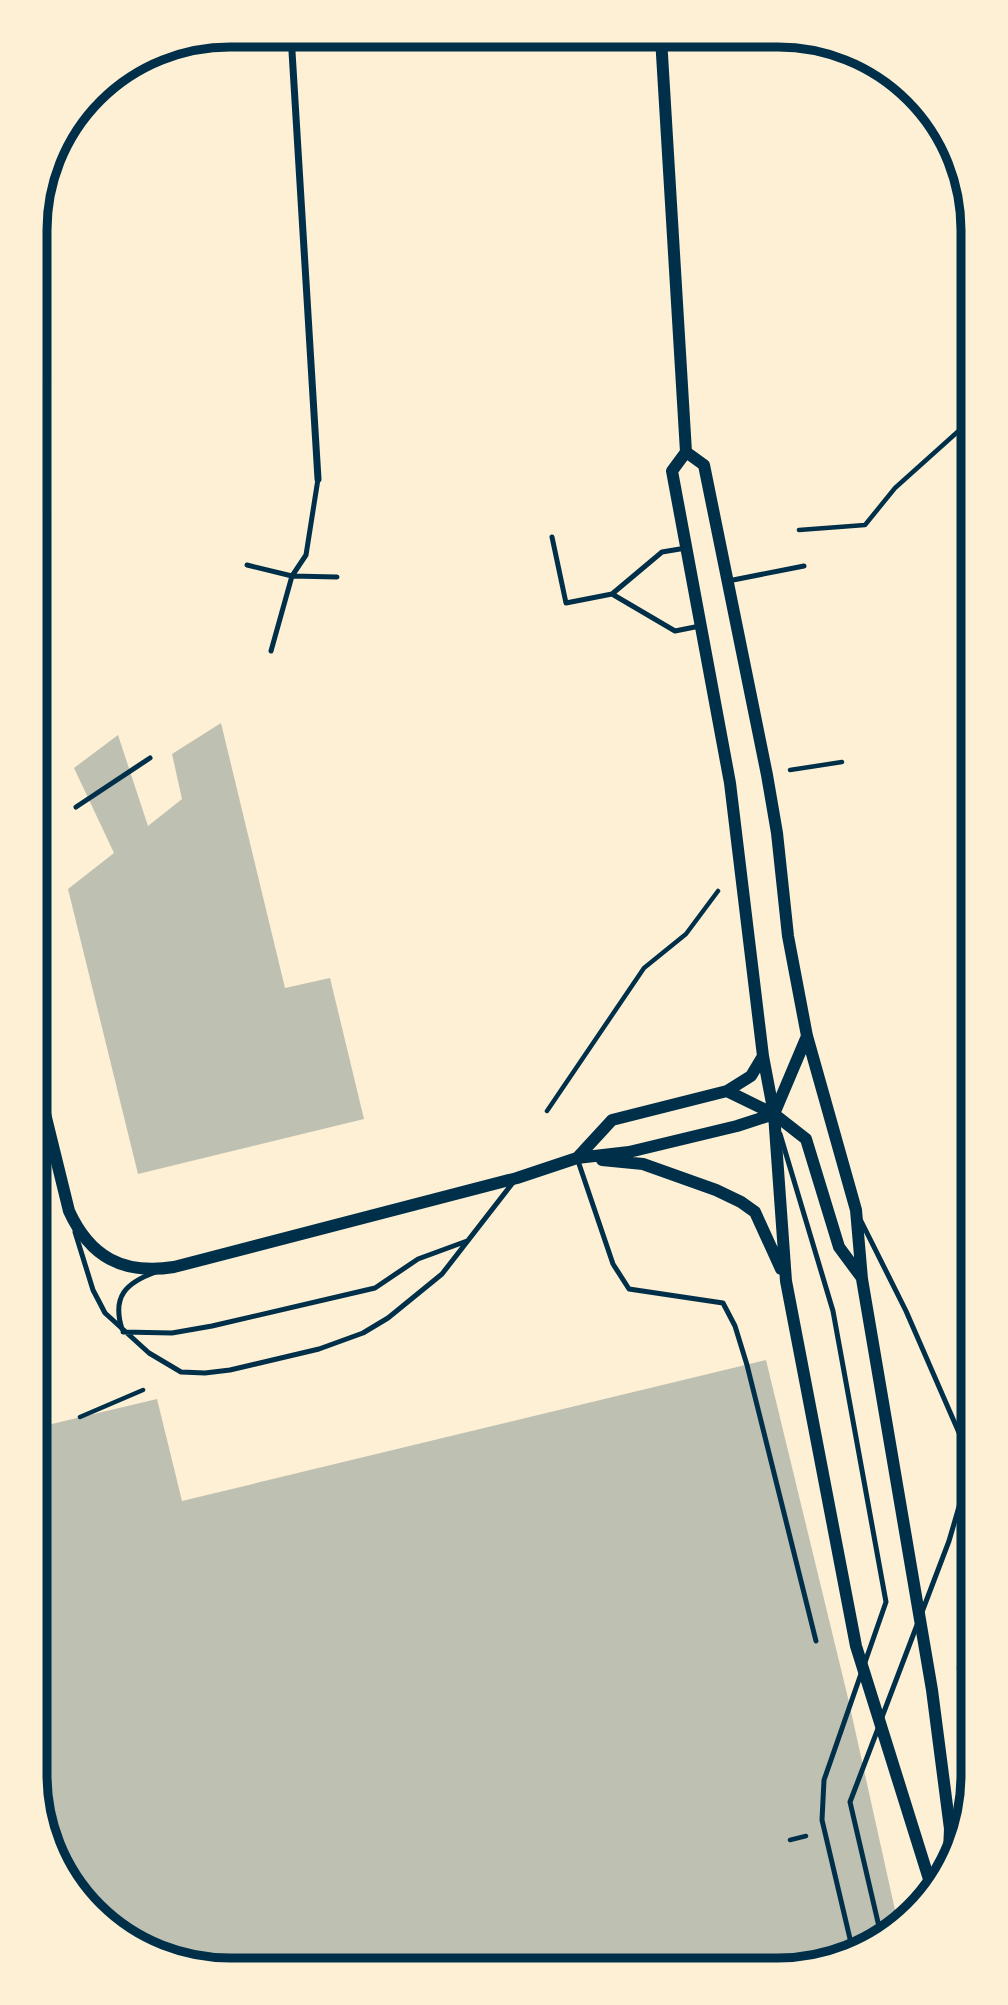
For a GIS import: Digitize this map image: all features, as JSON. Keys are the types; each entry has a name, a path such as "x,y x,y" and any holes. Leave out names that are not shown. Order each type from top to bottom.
{"street":[{"path":"292,47 318,479"},
{"path":"662,47 686,452 672,471 730,783 763,1056 774,1114 786,1282 856,1646 928,1878"},
{"path":"686,452 704,466 777,833 788,936 807,1036 856,1210 862,1279 932,1690 950,1838"},
{"path":"47,1123 69,1211 92,1247 116,1263 148,1270 174,1266 517,1178 577,1157 629,1152 737,1126 774,1114 807,1036"},
{"path":"577,1157 612,1120 727,1091 751,1076 763,1056"},
{"path":"727,1091 774,1114 806,1139 839,1247 862,1279"},
{"path":"577,1157 643,1164 716,1190 741,1202 755,1212 786,1282"}],"lane":[{"path":"271,651 292,576 306,555 318,479"},
{"path":"552,537 566,603 612,594 662,552 686,548"},
{"path":"247,565 292,576 337,577"},
{"path":"727,581 804,566"},
{"path":"612,594 675,631 701,626"},
{"path":"75,807 150,758"},
{"path":"774,1114 833,1311 886,1602 824,1780 822,1820 851,1942"},
{"path":"577,1157 613,1264 629,1289 723,1303 735,1326 747,1364 816,1641"},
{"path":"69,1211 93,1290 105,1314 123,1332 159,1359 181,1371 195,1374 230,1370 320,1349 363,1333 388,1318 442,1273 517,1178"},
{"path":"856,1210 906,1311 960,1436"},
{"path":"123,1332 172,1333 375,1288 418,1259 467,1241"},
{"path":"123,1332 117,1313 120,1297 144,1276 174,1266"},
{"path":"879,1927 850,1802 949,1541 960,1503"}],"path":[{"path":"799,530 865,525 895,488 961,429"},
{"path":"789,770 842,761"},
{"path":"547,1111 644,968 686,934 719,891"},
{"path":"80,1417 143,1390"}],"building":[{"path":"221,723 285,988 330,978 364,1119 138,1174 68,889 114,853 74,768 118,735 148,826 182,799 172,754"},
{"path":"766,1360 848,1698 896,1914 859,1939 837,1948 778,1958 230,1958 183,1952 139,1933 101,1904 78,1877 57,1834 51,1811 47,1775 47,1425 157,1399 182,1501"}]}
